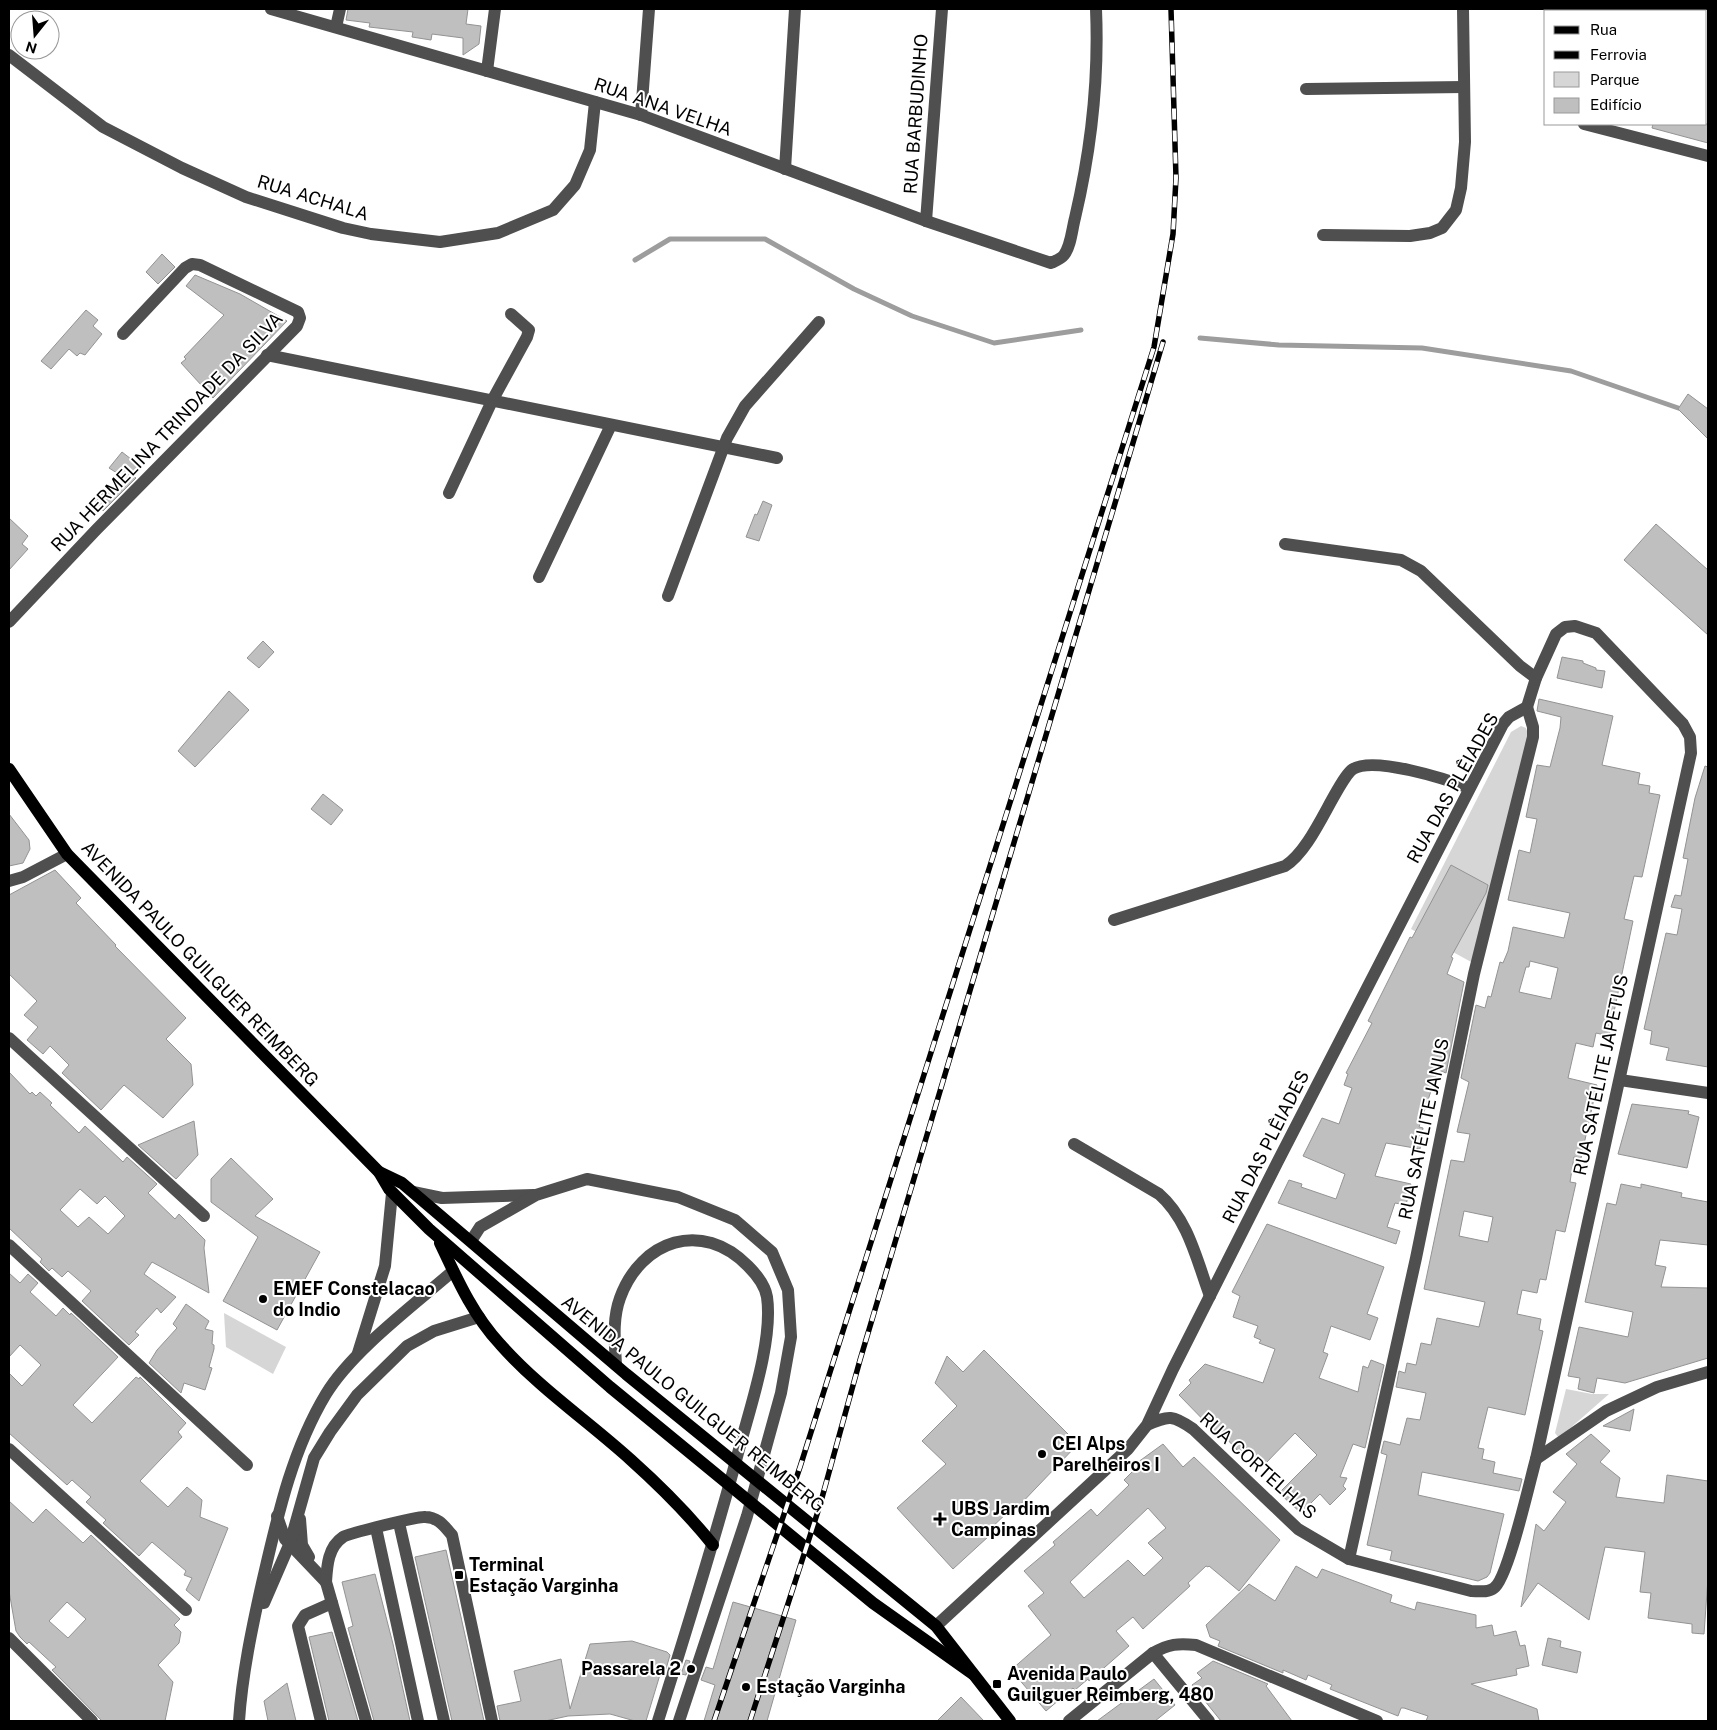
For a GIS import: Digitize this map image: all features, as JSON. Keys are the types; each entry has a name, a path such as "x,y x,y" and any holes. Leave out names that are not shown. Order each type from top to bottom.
{"main road":[{"name":"AVENIDA PAULO GUILGUER REIMBERG","path":"9,769 68,854 379,1172 392,1193 437,1236 610,1386 873,1603 973,1674"},
{"name":"AVENIDA PAULO GUILGUER REIMBERG","path":"379,1172 402,1183 626,1374 936,1626 1010,1721"},
{"path":"437,1236 468,1302 499,1343 536,1381 632,1461 694,1522 713,1545"},
{"path":"453,1271 471,1241"},
{"path":"924,1640 936,1626"}],"street":[{"name":"RUA ANA VELHA","path":"271,9 641,116 926,221 1037,260 1051,263 1064,255 1069,244 1084,182 1093,114 1098,41 1096,9"},
{"path":"336,27 340,9"},
{"path":"487,71 495,9"},
{"path":"641,116 649,9"},
{"path":"785,169 795,9"},
{"name":"RUA BARBUDINHO","path":"926,221 942,9"},
{"path":"1323,235 1410,236 1430,233 1442,228 1456,210 1461,188 1465,142 1462,9"},
{"name":"RUA ACHALA","path":"9,55 104,127 182,168 246,197 343,228 371,234 440,242 498,234 552,210 575,185 590,150 595,102"},
{"path":"1306,89 1464,87"},
{"path":"1588,125 1708,156"},
{"name":"RUA HERMELINA TRINDADE DA SILVA","path":"9,622 267,354 298,326 300,318 298,312 200,265 192,264 185,268 123,334"},
{"path":"449,493 492,401 529,330 511,314"},
{"path":"668,596 723,447 745,406 819,322"},
{"path":"267,354 777,458"},
{"path":"540,577 611,425"},
{"path":"1285,544 1401,560 1421,571 1520,666 1536,678 1527,707"},
{"name":"RUA SATÉLITE JAPETUS","path":"1488,1591 1494,1589 1499,1584 1508,1562 1536,1459 1573,1281 1620,1080 1644,957 1691,753 1690,737 1683,724 1596,634 1575,626 1565,627 1556,634 1536,678"},
{"name":"RUA DAS PLÊIADES","path":"936,1626 1128,1449 1147,1425 1210,1296 1469,788 1503,724 1509,717 1527,707"},
{"name":"RUA SATÉLITE JANUS","path":"1349,1559 1416,1258 1474,974 1532,737 1533,727 1527,707"},
{"path":"1114,920 1285,866 1296,859 1305,849 1341,783 1354,768 1379,766 1408,769 1451,780 1469,788"},
{"path":"9,882 68,854"},
{"path":"9,1038 204,1216"},
{"path":"1620,1080 1708,1093"},
{"path":"1074,1144 1159,1194 1171,1204 1184,1226 1210,1296"},
{"path":"471,1241 480,1227 536,1195 587,1179 678,1197 735,1220 772,1252 788,1290 790,1337 781,1393 747,1516 679,1721"},
{"path":"413,1192 442,1198 536,1195"},
{"path":"357,1355 385,1266 392,1193"},
{"path":"616,1365 615,1318 620,1298 630,1277 647,1255 665,1245 684,1240 711,1242 738,1256 759,1277 767,1296 768,1317 754,1394 713,1545 658,1721"},
{"path":"9,1245 247,1465"},
{"path":"239,1721 253,1625 277,1516 293,1466 326,1393 357,1355 453,1271"},
{"path":"253,1625 290,1543 314,1458 330,1432 358,1395 407,1346 434,1331 480,1317"},
{"path":"1536,1459 1606,1411 1657,1387 1708,1372"},
{"name":"RUA CORTELHAS","path":"1147,1425 1165,1417 1179,1419 1194,1429 1298,1529 1349,1559 1472,1590 1488,1591"},
{"path":"9,1449 186,1610"},
{"path":"299,1510 302,1545 315,1568"},
{"path":"277,1516 285,1539 315,1568 326,1582"},
{"path":"366,1721 326,1582 327,1562 333,1548 343,1536 424,1517 440,1521 452,1535 492,1721"},
{"path":"399,1523 444,1721"},
{"path":"376,1528 418,1721"},
{"path":"321,1721 298,1626 306,1614 332,1603"},
{"path":"9,1638 92,1721"},
{"path":"1069,1721 1153,1653 1169,1644 1196,1645 1377,1721"},
{"path":"1153,1653 1209,1721"}],"green space":[{"path":"1521,726 1526,728 1529,737 1473,963 1411,929 1511,732"},
{"path":"224,1313 286,1347 273,1374 226,1347"},
{"path":"1566,1389 1592,1394 1609,1394 1559,1438 1555,1433"}],"building":[{"path":"348,9 468,9 466,24 481,26 479,44 463,55 463,38 432,34 431,40 412,37 413,32 369,27 370,23 346,20"},
{"path":"1708,124 1708,143 1652,128 1653,125"},
{"path":"162,254 175,267 158,284 146,272"},
{"path":"195,275 240,294 287,321 213,398 181,363 186,359 184,357 224,315 186,286"},
{"path":"86,310 98,320 93,326 102,334 85,355 80,353 77,356 69,349 51,369 41,361"},
{"path":"1688,394 1708,409 1708,439 1678,409"},
{"path":"122,452 140,466 133,476 136,478 103,511 94,500 118,482 113,478 117,473 109,468"},
{"path":"763,501 772,505 759,541 746,537 755,514 757,515"},
{"path":"9,518 28,536 22,544 28,549 9,570"},
{"path":"1656,524 1708,570 1708,635 1624,560"},
{"path":"263,641 274,652 259,668 247,658"},
{"path":"1562,657 1583,661 1583,663 1596,668 1596,670 1605,671 1602,688 1557,678"},
{"path":"229,691 249,710 195,767 178,751"},
{"path":"1539,699 1613,716 1602,765 1640,773 1638,784 1650,786 1649,793 1660,795 1642,877 1634,876 1624,919 1633,921 1609,1036 1596,1033 1593,1047 1576,1043 1568,1078 1597,1085 1581,1158 1574,1157 1570,1182 1576,1183 1565,1232 1556,1230 1546,1280 1540,1279 1537,1293 1522,1290 1517,1314 1541,1319 1539,1330 1543,1331 1525,1415 1488,1407 1478,1448 1484,1449 1482,1459 1495,1462 1493,1473 1522,1479 1519,1491 1422,1472 1418,1495 1504,1514 1490,1573 1487,1577 1478,1581 1390,1560 1392,1551 1367,1545 1387,1455 1381,1453 1384,1441 1400,1445 1407,1418 1420,1420 1426,1393 1396,1387 1399,1371 1405,1373 1407,1363 1416,1365 1421,1343 1431,1345 1437,1318 1479,1327 1485,1302 1424,1289 1451,1160 1464,1162 1470,1134 1457,1132 1469,1082 1461,1078 1476,1005 1485,1008 1488,996 1491,997 1500,962 1503,963 1508,951 1513,927 1564,938 1570,913 1508,900 1519,850 1530,853 1537,819 1526,817 1537,765 1550,767 1560,728 1561,717 1537,711","holes":["1530,961 1558,968 1551,999 1519,992 1526,967 1529,967","1464,1211 1493,1217 1488,1242 1459,1236"]},
{"path":"1705,766 1708,767 1708,1067 1666,1060 1669,1048 1650,1044 1652,1031 1644,1029 1666,933 1677,935 1682,909 1671,907 1675,895 1681,896 1688,859 1683,858 1695,798"},
{"path":"323,794 343,810 331,825 311,809"},
{"path":"9,814 29,840 30,849 23,863 9,866"},
{"path":"1451,865 1488,885 1486,893 1451,957 1453,958 1447,974 1464,982 1446,1073 1438,1070 1419,1127 1423,1128 1420,1149 1386,1143 1375,1176 1411,1184 1406,1205 1395,1203 1387,1227 1400,1231 1396,1244 1278,1203 1289,1180 1302,1184 1301,1187 1336,1199 1345,1174 1303,1156 1322,1118 1339,1124 1352,1088 1344,1085 1348,1074 1346,1073 1372,1023 1368,1021 1410,937 1412,938"},
{"path":"55,870 81,898 76,903 115,946 186,1018 166,1039 191,1064 193,1085 163,1118 124,1085 101,1110 62,1073 69,1065 50,1046 43,1054 27,1040 38,1027 24,1015 37,1001 9,974 9,895"},
{"path":"9,1072 30,1094 32,1092 36,1096 40,1092 52,1103 50,1105 79,1133 85,1126 123,1162 127,1157 157,1184 148,1193 175,1219 179,1214 205,1240 204,1248 209,1293 152,1262 144,1274 176,1297 161,1313 157,1308 135,1332 139,1335 129,1345 82,1301 91,1291 68,1271 62,1277 52,1268 49,1271 40,1262 42,1259 9,1228","holes":["80,1189 97,1204 105,1196 125,1216 108,1234 89,1217 78,1227 60,1210"]},
{"path":"1632,1104 1689,1111 1688,1114 1699,1117 1687,1168 1618,1154"},
{"path":"194,1121 198,1155 176,1179 138,1145"},
{"path":"231,1158 273,1199 255,1216 320,1252 277,1330 223,1301 258,1237 211,1202 211,1179"},
{"path":"1621,1184 1641,1188 1641,1184 1682,1193 1681,1197 1708,1202 1708,1245 1660,1240 1655,1265 1666,1267 1661,1287 1708,1288 1708,1358 1625,1383 1597,1378 1594,1393 1578,1389 1580,1378 1568,1376 1579,1327 1628,1337 1633,1312 1585,1302 1607,1203 1616,1205"},
{"path":"1267,1224 1384,1267 1367,1314 1378,1318 1370,1340 1331,1326 1323,1352 1328,1354 1319,1378 1358,1392 1363,1366 1368,1368 1371,1360 1384,1365 1365,1448 1353,1444 1340,1477 1347,1478 1343,1486 1346,1489 1330,1505 1320,1494 1301,1513 1279,1493 1317,1455 1295,1433 1264,1465 1246,1447 1240,1453 1223,1435 1220,1437 1179,1395 1191,1383 1189,1380 1205,1364 1263,1383 1275,1349 1259,1343 1261,1340 1254,1337 1258,1326 1233,1317 1240,1296 1232,1292"},
{"path":"9,1273 20,1283 28,1274 38,1283 30,1292 56,1316 63,1308 70,1315 71,1313 118,1357 73,1405 92,1423 136,1377 139,1379 140,1377 186,1423 178,1432 182,1437 140,1481 168,1507 187,1487 202,1500 200,1517 228,1528 199,1601 186,1590 192,1578 184,1575 186,1571 152,1542 139,1556 103,1523 106,1520 86,1502 91,1497 72,1480 67,1485 9,1433 9,1373 22,1386 41,1365 20,1345 9,1357"},
{"path":"186,1304 209,1321 205,1329 213,1331 212,1344 214,1349 209,1367 212,1368 205,1390 184,1383 181,1393 149,1363 157,1350 177,1328 173,1324"},
{"path":"984,1350 1078,1444 1015,1510 1012,1508 986,1533 989,1536 953,1569 897,1508 946,1464 922,1441 957,1406 935,1383 947,1356 963,1372"},
{"path":"1634,1409 1630,1431 1603,1426"},
{"path":"1591,1434 1610,1451 1600,1462 1620,1478 1616,1497 1664,1503 1667,1475 1708,1481 1708,1578 1704,1634 1692,1633 1692,1624 1648,1618 1651,1593 1640,1592 1645,1552 1605,1547 1589,1620 1538,1583 1521,1607 1536,1524 1544,1531 1566,1502 1553,1492 1577,1464 1566,1454"},
{"path":"1163,1444 1183,1467 1194,1457 1280,1540 1239,1591 1209,1566 1206,1566 1188,1583 1190,1586 1143,1629 1133,1617 1116,1631 1129,1646 1089,1681 1088,1679 1075,1690 1073,1688 1046,1711 1011,1670 1051,1635 1028,1606 1044,1593 1024,1571 1055,1545 1053,1542 1091,1509 1097,1516 1129,1485 1124,1480 1136,1468 1134,1465","holes":["1148,1508 1166,1528 1148,1543 1163,1558 1144,1576 1128,1560 1084,1598 1070,1582"]},
{"path":"9,1501 33,1523 46,1509 83,1543 91,1535 180,1619 174,1625 181,1632 179,1643 158,1665 173,1682 165,1721 102,1721 52,1670 56,1667 29,1642 27,1644 20,1637 16,1631 9,1591","holes":["67,1602 86,1619 68,1638 49,1621"]},
{"path":"446,1550 484,1721 452,1721 415,1557"},
{"path":"1296,1566 1317,1578 1322,1569 1392,1595 1390,1602 1415,1610 1417,1602 1476,1615 1476,1628 1492,1625 1494,1636 1516,1631 1520,1646 1525,1645 1529,1666 1516,1669 1517,1675 1471,1684 1537,1709 1539,1721 1426,1721 1428,1716 1404,1708 1401,1708 1398,1716 1330,1689 1332,1685 1308,1675 1306,1680 1283,1670 1283,1673 1218,1646 1220,1641 1210,1637 1206,1625 1249,1584 1275,1601"},
{"path":"375,1574 410,1721 374,1721 348,1628 353,1626 342,1582"},
{"path":"733,1602 796,1620 767,1721 704,1721 715,1685 701,1680 706,1667 713,1669"},
{"path":"332,1632 358,1721 329,1721 309,1637"},
{"path":"1548,1638 1561,1641 1560,1647 1581,1652 1577,1673 1542,1665"},
{"path":"632,1641 667,1652 670,1655 666,1669 662,1668 646,1721 635,1721 610,1714 568,1716 545,1721 500,1721 497,1706 521,1701 514,1671 561,1659 570,1709 590,1644"},
{"path":"686,1660 690,1661 686,1675 681,1674"},
{"path":"1213,1661 1268,1684 1266,1686 1292,1721 1221,1721 1192,1685 1202,1678 1197,1673"},
{"path":"1154,1679 1175,1705 1155,1721 1097,1721"},
{"path":"287,1683 296,1721 268,1721 264,1701"},
{"path":"961,1697 984,1721 937,1721"}],"waterway":[{"path":"635,260 670,239 765,239 854,289 912,316 994,343 1081,330"},
{"path":"1200,338 1279,345 1422,348 1571,371 1684,410"}],"railway":[{"path":"714,1721 800,1467 1154,347 1173,234 1176,178 1171,9"},
{"path":"750,1721 820,1505 860,1360 1163,342"}],"place":[{"name":"EMEF Constelacao do Indio","path":"263,1299"},
{"name":"CEI Alps Parelheiros I","path":"1042,1454"},
{"name":"UBS Jardim Campinas","path":"940,1519"},
{"name":"Terminal Estação Varginha","path":"459,1575"},
{"name":"Passarela 2","path":"691,1669"},
{"name":"Avenida Paulo Guilguer Reimberg, 480","path":"997,1684"},
{"name":"Estação Varginha","path":"746,1687"}]}
